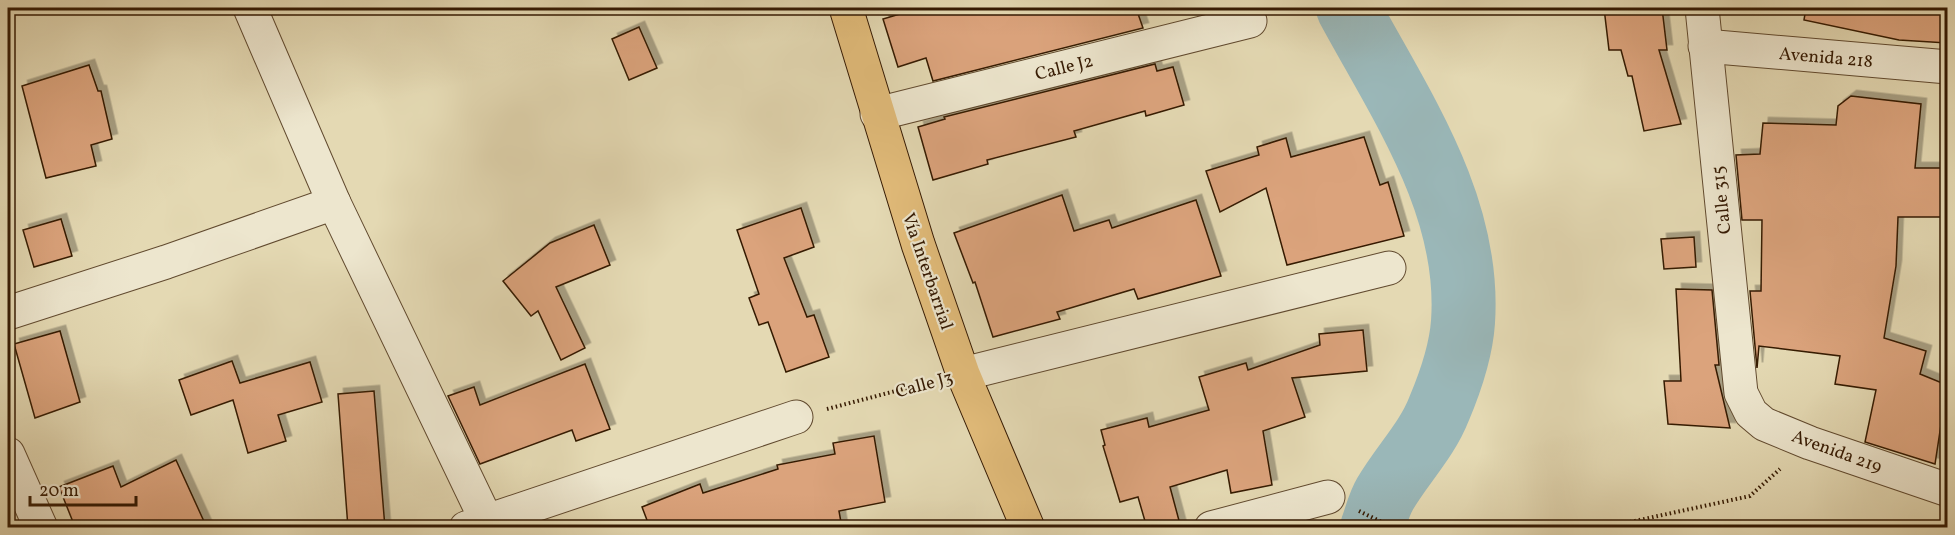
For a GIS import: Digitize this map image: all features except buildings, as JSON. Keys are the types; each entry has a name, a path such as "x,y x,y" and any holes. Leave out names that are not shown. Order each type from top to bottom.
{"main road":[{"name":"Vía Interbarrial","path":"846,8 877,114 963,374 1028,528"}],"street":[{"path":"250,8 334,202 481,525 796,417"},
{"name":"Calle 315","path":"1701,8 1741,393"},
{"name":"Calle J2","path":"877,114 1250,21"},
{"name":"Avenida 218","path":"1705,46 1947,68"},
{"path":"8,313 166,262 334,202"},
{"name":"Calle J3","path":"963,374 1389,268"},
{"name":"Avenida 219","path":"1741,393 1751,413 1764,424 1810,443 1947,489"},
{"path":"8,454 41,528"},
{"path":"1211,528 1328,497"}],"path":[{"name":"Calle J3","path":"796,417 963,374"},
{"path":"1590,528 1621,524 1750,496 1810,443"}],"waterway":[{"path":"1348,8 1410,120 1428,158 1444,198 1456,238 1463,279 1462,333 1447,389 1428,431 1383,498 1372,528"}]}
